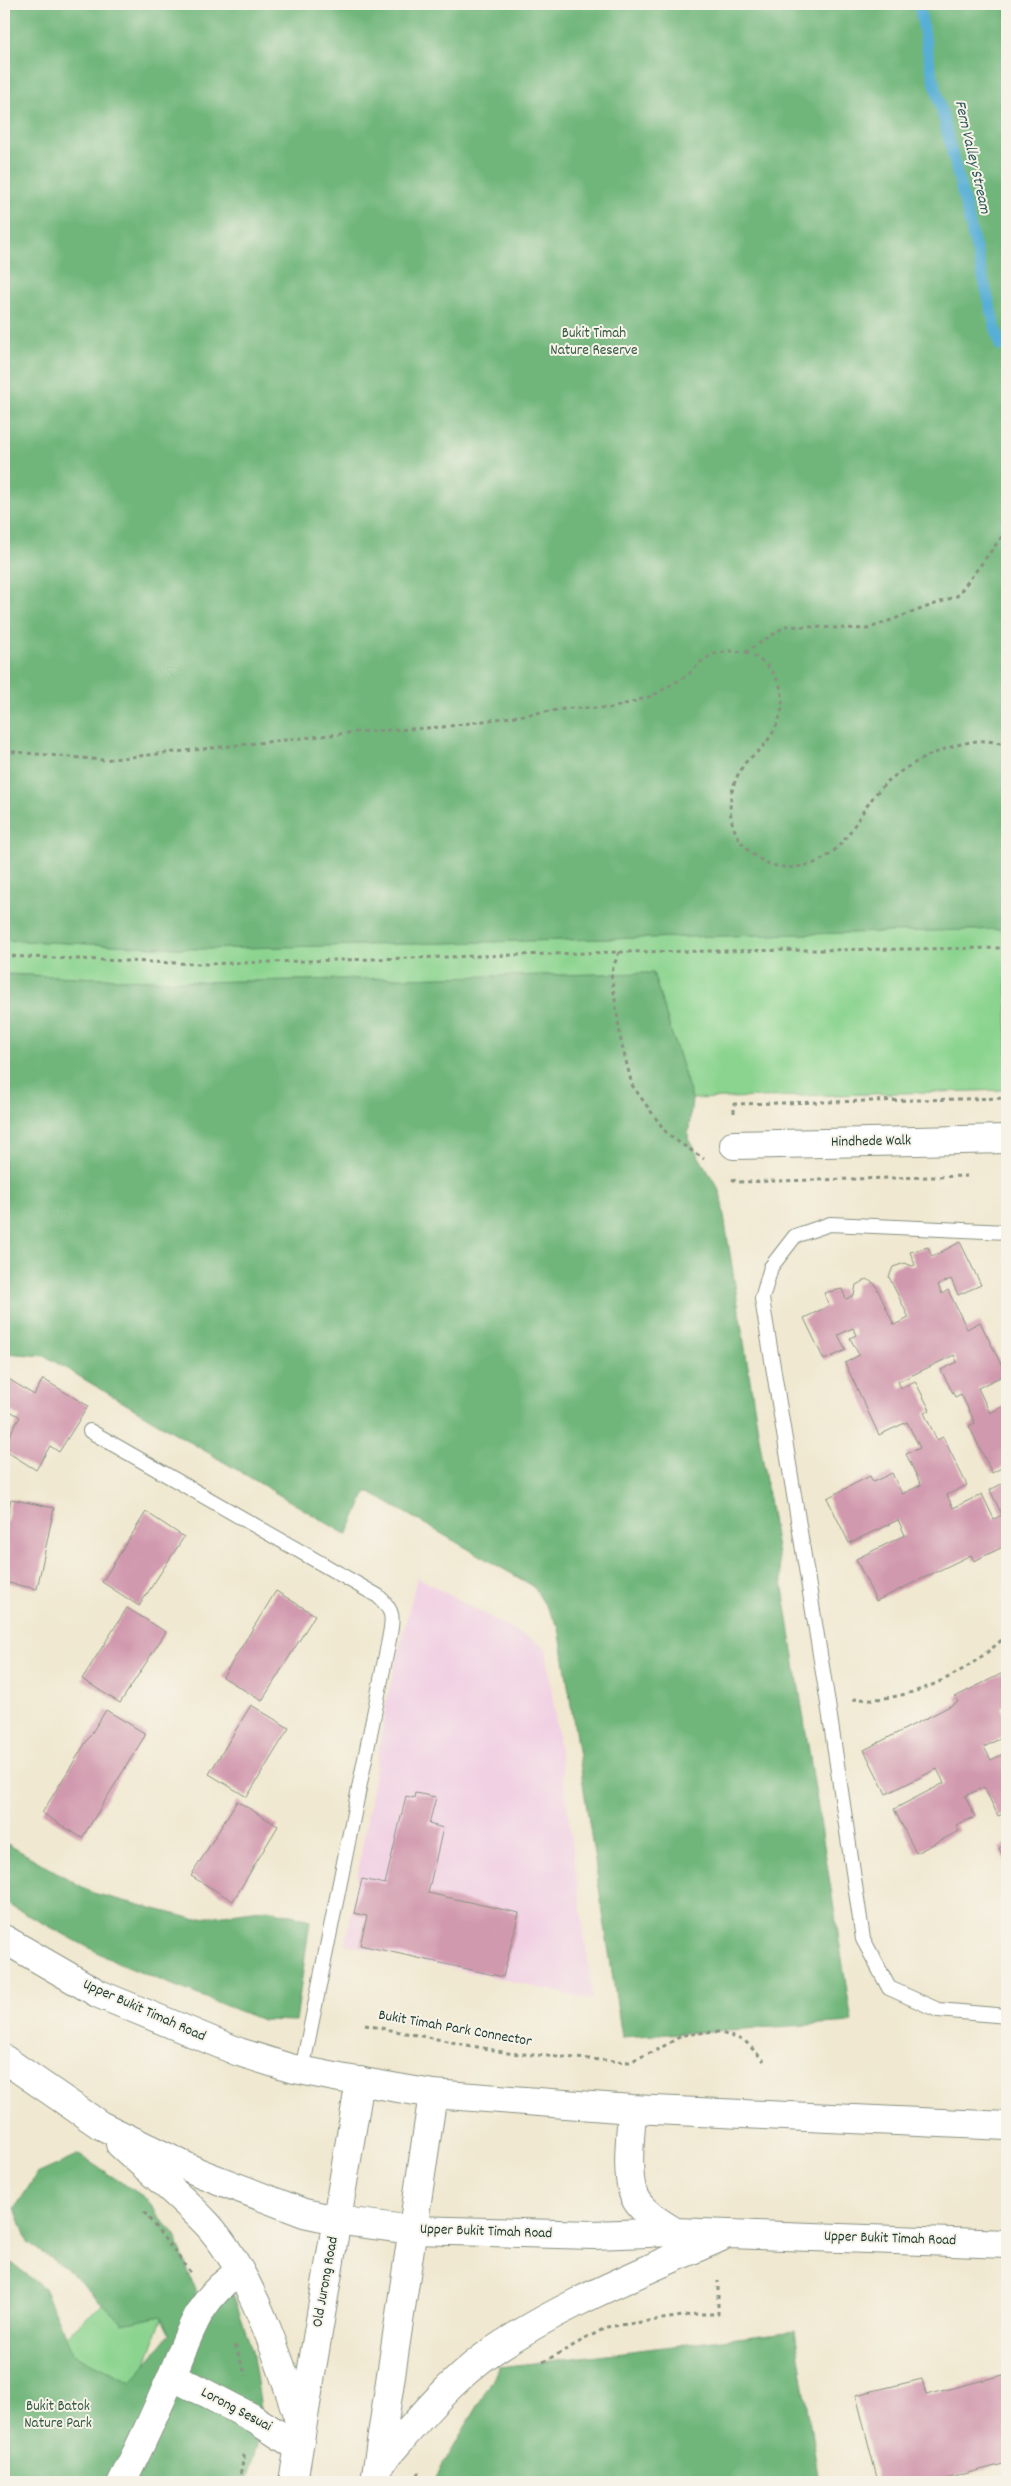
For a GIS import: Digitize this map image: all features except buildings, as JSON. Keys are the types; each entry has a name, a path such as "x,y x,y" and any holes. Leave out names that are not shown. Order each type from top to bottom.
{"main road":[{"name":"Hindhede Walk","path":"734,1145 1007,1138"},
{"name":"Upper Bukit Timah Road","path":"4,1939 99,1994 239,2052 302,2070 360,2081 434,2094 632,2109 1007,2126"},
{"name":"Upper Bukit Timah Road","path":"4,2059 100,2125 200,2173 304,2213 336,2220 413,2230 593,2236 675,2232 1007,2244"},
{"name":"Old Jurong Road","path":"293,2482 360,2081"},
{"path":"376,2474 434,2094"},
{"path":"632,2109 630,2162 634,2197 650,2216 675,2232"},
{"path":"100,2125 207,2224 227,2251 253,2299 281,2363 299,2437"},
{"path":"376,2474 452,2385 483,2358 517,2336 600,2291 729,2234"},
{"path":"122,2482 172,2376 189,2331 210,2298 223,2282 239,2273"},
{"name":"Lorong Sesuai","path":"172,2376 251,2417 299,2437"}],"lane":[{"path":"1007,1232 830,1224 796,1236 771,1267 762,1299 827,1697 863,1939 890,1988 938,2010 1007,2016"},
{"path":"90,1431 378,1596 390,1607 392,1622 388,1645 302,2070"}],"path":[{"path":"746,652 786,626 867,630 957,596 1007,530"},
{"path":"4,751 103,760 357,732 443,728 571,708 612,708 652,696 688,675 699,663 713,654 730,650 746,652 761,659 772,669 780,681 783,695 778,724 765,745 746,762 735,778 730,798 731,818 738,837 751,852 767,864 794,868 807,866 826,859 841,846 883,785 926,755 977,741 1007,744"},
{"path":"4,956 200,964 620,952 1007,948"},
{"path":"620,952 611,973 621,1041 632,1085 668,1135 706,1161"},
{"path":"729,1177 736,1182 978,1175"},
{"path":"827,1697 862,1699 910,1692 944,1680 984,1657 1007,1635"},
{"name":"Bukit Timah Park Connector","path":"365,2025 508,2053 629,2062 683,2036 715,2031 745,2041 764,2061"},
{"path":"138,2204 210,2298"},
{"path":"539,2364 607,2327 697,2314 718,2314 718,2281"},
{"path":"413,2482 423,2468"}],"shaded area":[{"path":"417,1577 546,1648 593,2000 346,1944 388,1694"}],"green space":[{"name":"Bukit Timah Nature Reserve","path":"4,4 1007,4 1007,929 200,949 4,940"},
{"path":"1007,929 1007,1090 692,1099 653,973 195,982 4,974 4,940 200,949"},
{"path":"653,973 692,1099 688,1139 720,1191 852,2022 622,2037 559,1627 533,1586 367,1491 347,1535 45,1356 4,1353 4,974 195,982"},
{"path":"4,1842 93,1893 194,1919 268,1909 310,1920 296,2021 262,2020 117,1963 4,1902"},
{"path":"79,2155 144,2197 175,2235 197,2295 227,2276 252,2350 263,2421 247,2482 4,2482 4,2257 44,2288 73,2354 131,2382 170,2334 161,2316 123,2324 69,2271 28,2243 15,2208 37,2174"},
{"name":"Bukit Batok Nature Park","path":"143,2267 177,2277 133,2399 4,2482 4,2392"},
{"path":"795,2331 819,2482 433,2482 500,2367"}],"waterway":[{"name":"Fern Valley Stream","path":"919,4 930,64 1000,346"}]}
